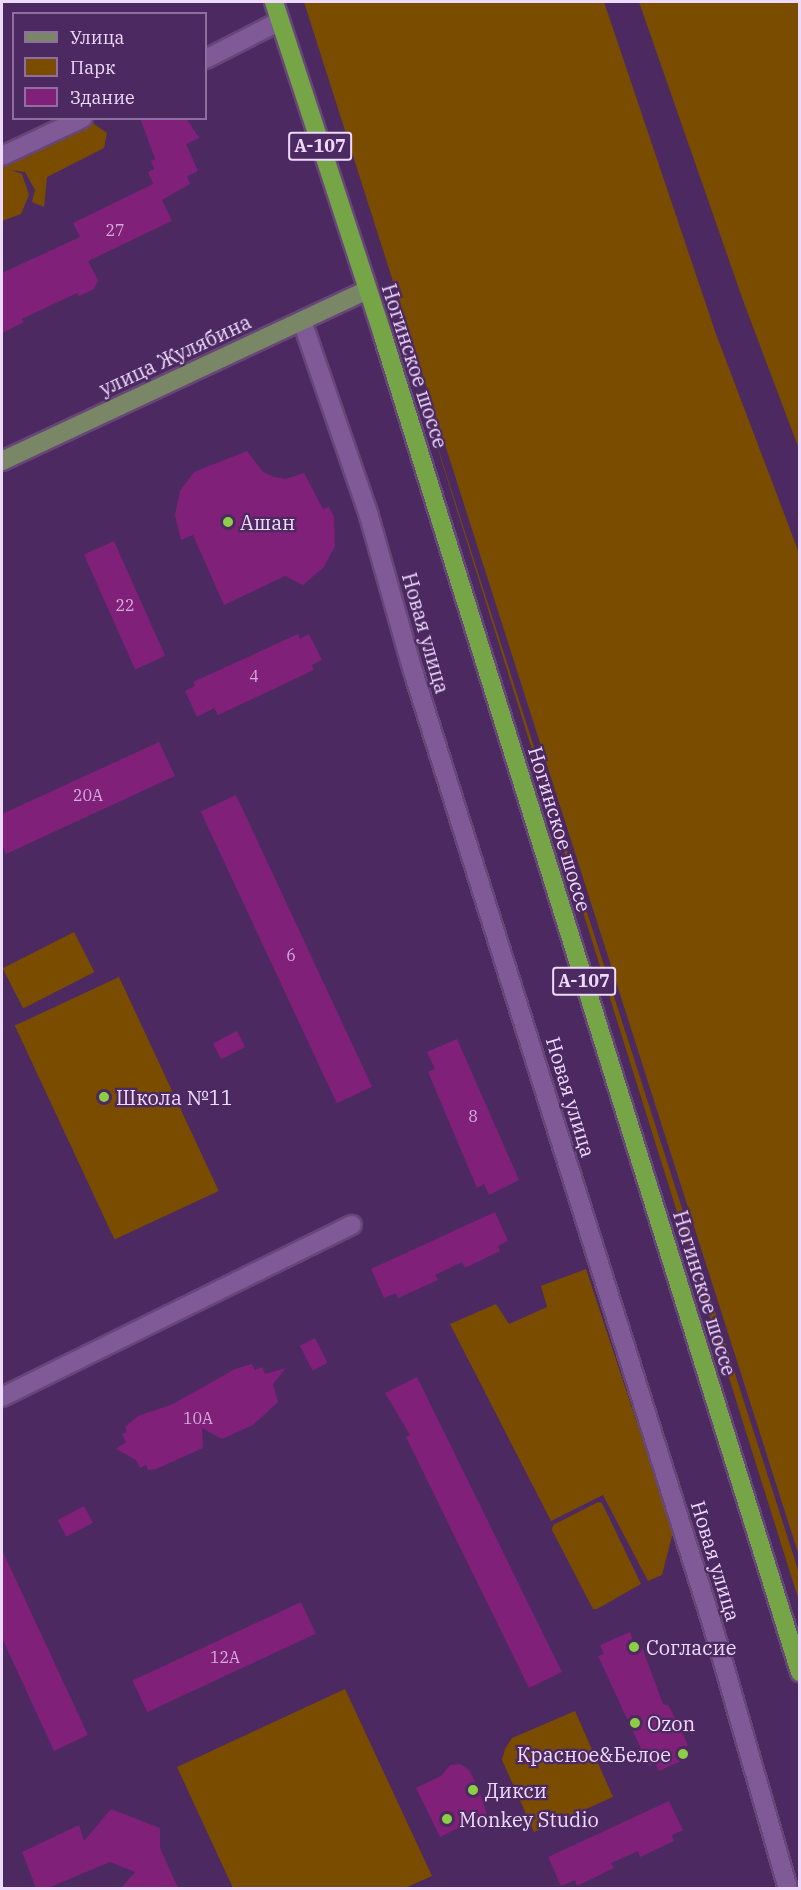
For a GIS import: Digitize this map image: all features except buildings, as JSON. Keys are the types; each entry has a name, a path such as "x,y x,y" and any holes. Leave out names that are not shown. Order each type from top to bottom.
{"highway":[{"name":"Ногинское шоссе","path":"274,2 367,290 800,1672"}],"main road":[{"name":"улица Жулябина","path":"2,461 367,290"}],"street":[{"path":"207,58 280,21"},
{"path":"2,156 79,120"},
{"name":"Новая улица","path":"302,321 369,516 413,671 711,1620 788,1888"},
{"path":"2,1397 352,1225"}],"green space":[{"path":"304,2 604,2 716,334 799,553 799,1556"},
{"path":"639,2 799,2 799,449 745,306"},
{"path":"90,121 107,133 104,148 47,177 44,207 32,202 35,190 25,172 11,170 22,174 29,195 21,214 2,221 2,162"},
{"path":"413,370 799,1573 799,1601"},
{"path":"74,932 94,972 23,1008 3,968"},
{"path":"119,977 219,1191 115,1239 15,1026"},
{"path":"586,1269 673,1532 662,1575 648,1581 603,1495 551,1521 450,1324 496,1304 509,1324 547,1307 541,1286"},
{"path":"598,1502 602,1503 641,1584 597,1609 593,1609 552,1530 553,1525"},
{"path":"345,1689 432,1876 405,1888 233,1888 177,1767"},
{"path":"575,1711 613,1797 534,1832 502,1760 505,1749 512,1738"}],"place":[{"name":"Ашан","path":"228,522"},
{"name":"Школа №11","path":"104,1097"},
{"name":"Согласие","path":"634,1647"},
{"name":"Ozon","path":"635,1723"},
{"name":"Красное&Белое","path":"683,1754"},
{"name":"Дикси","path":"473,1790"},
{"name":"Monkey Studio","path":"447,1819"}]}
